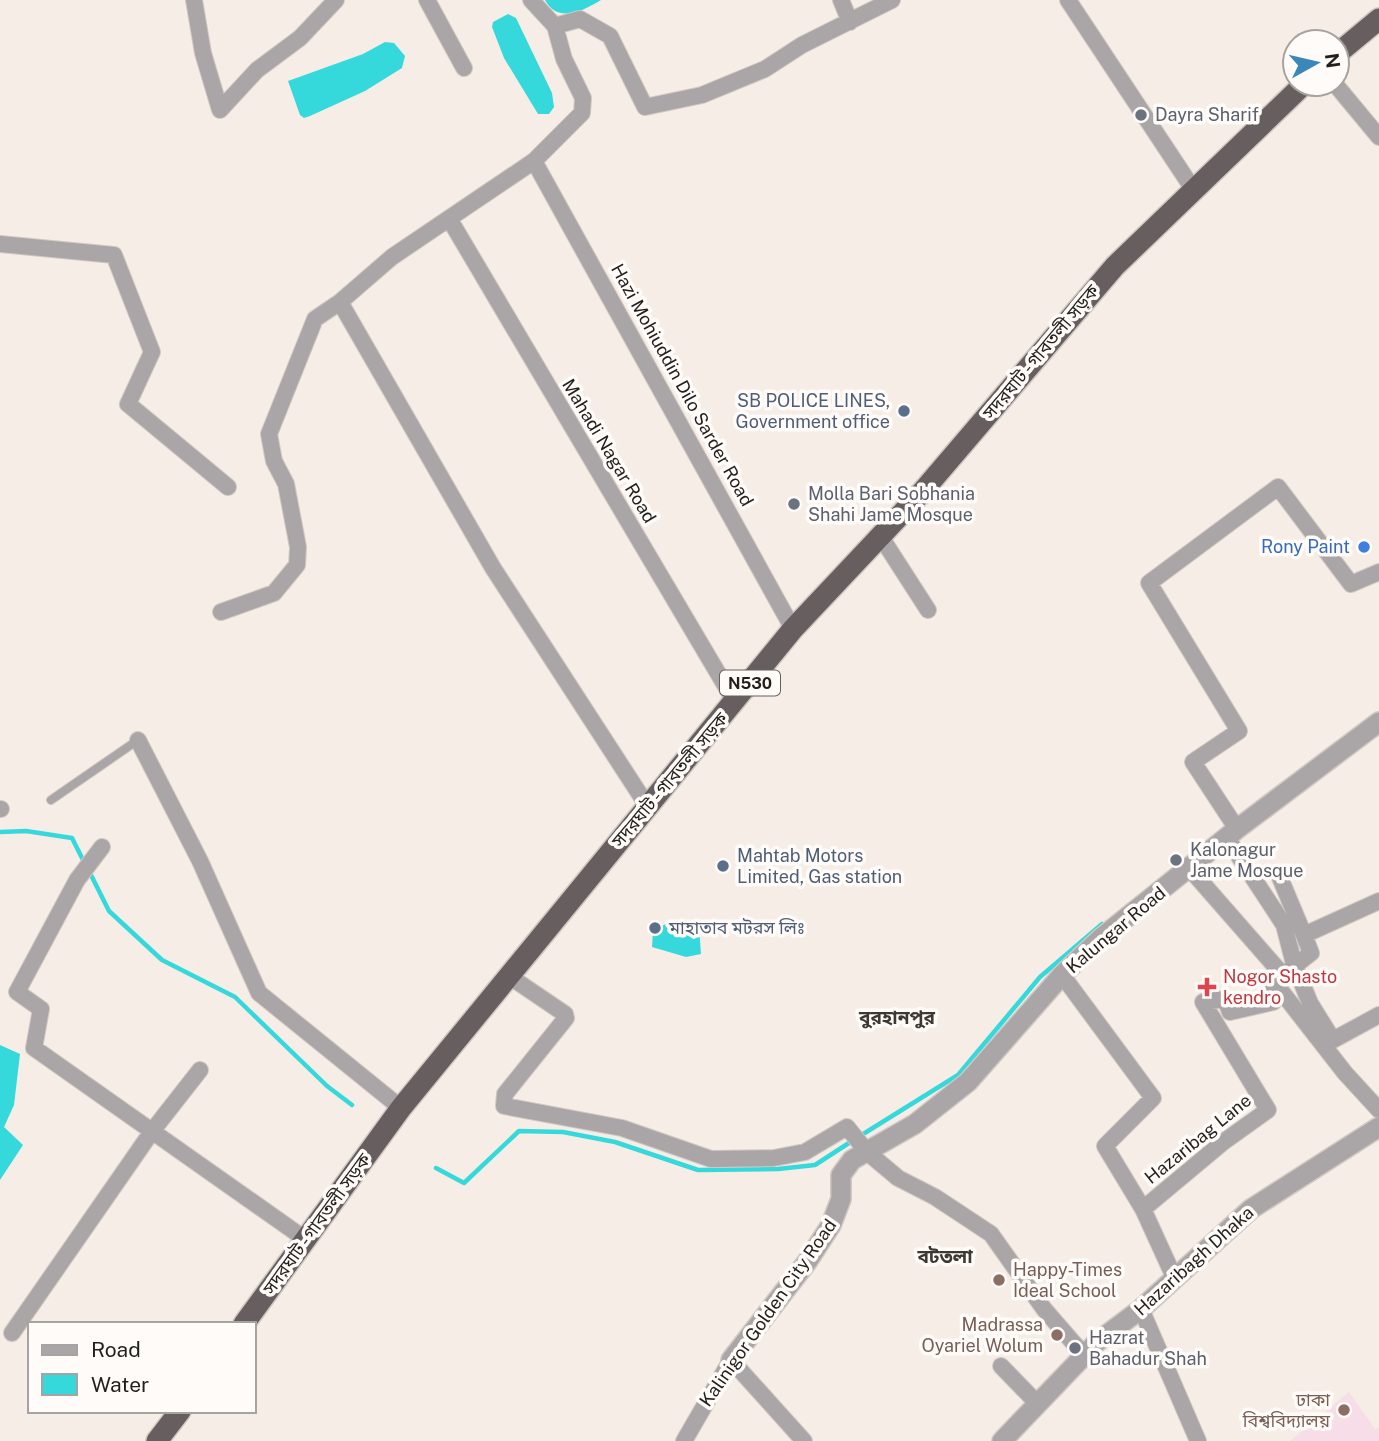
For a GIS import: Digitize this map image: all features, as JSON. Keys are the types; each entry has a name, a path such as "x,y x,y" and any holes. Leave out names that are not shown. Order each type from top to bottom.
{"highway":[{"path":"1351,42 1379,19"},
{"name":"সদরঘাট - গাবতলী সড়ক","path":"245,1322 401,1108 793,629 881,537 1115,266 1289,98"},
{"path":"157,1441 178,1413"}],"street":[{"path":"194,0 202,53 220,110 257,71 300,38 336,0"},
{"path":"427,0 464,68"},
{"path":"221,612 274,593 297,565 298,547 286,484 274,461 269,434 315,319 340,302 392,257 534,161 582,113 583,98 564,59 555,26 531,0"},
{"path":"842,0 850,22"},
{"path":"555,26 580,19 610,36 645,107 702,95 765,69 802,45 892,0"},
{"path":"1068,0 1193,188"},
{"path":"1347,98 1379,137"},
{"name":"Hazi Mohiuddin Dilo Sarder Road","path":"534,161 793,629"},
{"name":"Mahadi Nagar Road","path":"450,220 735,702"},
{"path":"0,244 114,255 152,352 128,404 228,487"},
{"path":"340,302 493,568 648,807"},
{"path":"1379,572 1350,584 1278,487 1149,583 1239,731 1193,762 1284,925 1283,974 1345,1073 1379,1110"},
{"path":"881,537 928,610"},
{"name":"Kalungar Road","path":"859,1143 915,1124 968,1082 1062,975 1101,938 1232,833 1377,728"},
{"path":"138,740 200,860 259,993 401,1108"},
{"path":"97,852 77,880 17,992 41,1009 34,1048 305,1239"},
{"path":"1190,869 1310,1003 1333,1040 1379,1015"},
{"path":"1278,873 1311,953 1283,974"},
{"path":"1304,935 1378,903"},
{"name":"Hazaribag Lane","path":"1143,1209 1222,1143 1268,1110 1203,1002 1224,999 1230,1012 1273,1002 1283,974"},
{"name":"Hazaribag Lane","path":"1062,975 1153,1098 1105,1146 1143,1209 1174,1277"},
{"path":"509,976 565,1014 566,1018 505,1094 504,1106 622,1128 711,1159 774,1158 805,1152 845,1127 898,1178 935,1197 991,1234 1044,1309 1084,1355"},
{"path":"12,1333 153,1130 200,1070"},
{"name":"Hazaribagh Dhaka","path":"1002,1441 1036,1402 1084,1355 1141,1310 1174,1277 1266,1199 1379,1127"},
{"name":"Kalinigor Golden City Road","path":"684,1441 731,1360 807,1262 839,1208 844,1168 859,1143"},
{"path":"1141,1310 1198,1441"},
{"path":"731,1360 804,1440"},
{"path":"1001,1366 1036,1402"}],"lane":[{"path":"51,800 138,740"}],"shaded area":[{"name":"ঢাকা বিশ্ববিদ্যালয়","path":"1349,1392 1375,1429 1379,1428 1379,1441 1290,1441"}],"water":[{"path":"545,0 601,0 579,11 564,13 557,12"},
{"path":"508,14 516,18 552,93 554,107 549,114 538,114 504,58 492,27 493,22"},
{"path":"385,42 394,43 405,56 402,68 365,91 310,116 304,118 300,115 288,81 363,54"},
{"path":"668,923 699,927 701,954 686,957 652,947 653,930"},
{"path":"0,1045 20,1054 14,1105 4,1127 23,1145 0,1180"}],"waterway":[{"path":"0,832 26,831 72,838 84,862"},
{"path":"88,869 109,911 162,960 235,997 327,1086 352,1105"},
{"path":"860,1136 958,1075 1040,977 1102,924"},
{"path":"436,1168 464,1183 519,1131 563,1132 615,1142 698,1170 778,1169 815,1165 852,1141"}],"place":[{"name":"Dayra Sharif","path":"1141,115"},
{"name":"SB POLICE LINES, Government office","path":"904,411"},
{"name":"Molla Bari Sobhania Shahi Jame Mosque","path":"794,504"},
{"name":"Rony Paint","path":"1364,547"},
{"name":"Kalonagur Jame Mosque","path":"1176,860"},
{"name":"Mahtab Motors Limited, Gas station","path":"723,866"},
{"name":"মাহাতাব মটরস লিঃ","path":"655,928"},
{"name":"Nogor Shasto kendro","path":"1207,987"},
{"name":"Happy-Times Ideal School","path":"999,1280"},
{"name":"Madrassa Oyariel Wolum","path":"1057,1335"},
{"name":"Hazrat Bahadur Shah","path":"1075,1348"},
{"name":"ঢাকা বিশ্ববিদ্যালয়","path":"1344,1410"}],"district":[{"name":"বুরহানপুর","path":"897,1017"},
{"name":"বটতলা","path":"945,1256"}]}
